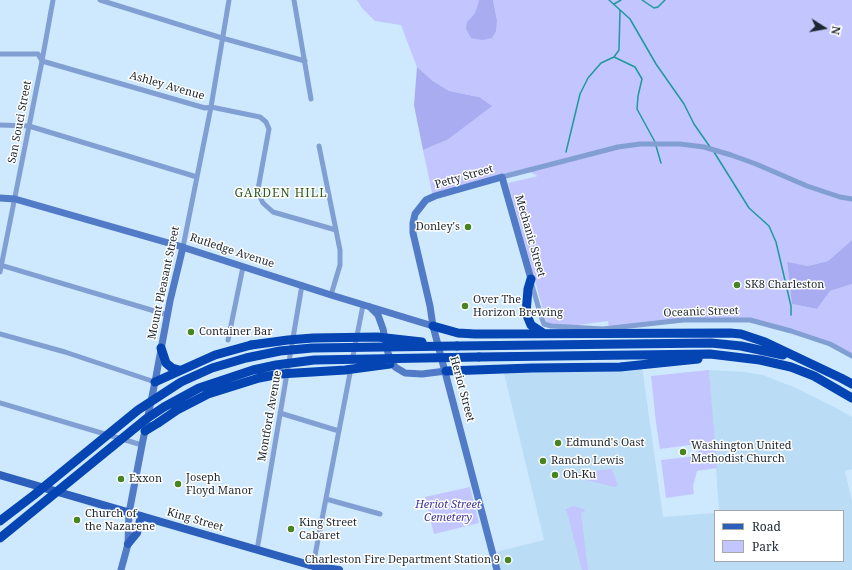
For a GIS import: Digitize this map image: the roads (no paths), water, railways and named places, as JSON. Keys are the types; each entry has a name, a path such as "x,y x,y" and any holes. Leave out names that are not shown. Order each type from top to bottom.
{"highway":[{"path":"531,279 526,306 527,319 530,326 544,329"},
{"path":"433,326 458,333 475,334 544,329 730,332 765,342 852,384"},
{"path":"155,382 215,355 251,345 306,338 377,337 457,346"},
{"path":"0,521 138,410 181,382 212,368 246,358 280,351 312,348 711,344 740,346 776,353 808,362"},
{"path":"162,348 166,363 172,368 179,370"},
{"path":"0,538 146,419 164,407 199,388 253,370 276,366 314,360 710,354 760,360 791,367 814,376 852,398"},
{"path":"145,431 177,410 208,394 259,378 280,374 345,370 435,359"},
{"path":"446,371 620,367 704,359 760,360"}],"main road":[{"name":"Petty Street","path":"415,214 426,200 435,196 502,177"},
{"name":"Mechanic Street","path":"502,177 531,279"},
{"name":"Rutledge Avenue","path":"0,198 14,199 183,247 433,326"},
{"name":"Heriot Street","path":"415,214 412,223 413,233 421,263 433,326 497,570"},
{"name":"Mount Pleasant Street","path":"121,570 128,544 129,513 142,445 183,247"},
{"path":"367,306 378,315 383,329 388,354 395,367 405,373 422,374 446,371"},
{"name":"King Street","path":"0,474 313,566 338,570"},
{"path":"128,544 136,533 141,516"}],"street":[{"name":"San Souci Street","path":"0,272 53,0"},
{"path":"100,0 222,38 305,61"},
{"name":"Mount Pleasant Street","path":"183,247 211,106 229,0"},
{"path":"294,0 311,99"},
{"name":"Ashley Avenue","path":"0,54 38,54 42,61 205,108 211,106 260,117 266,122 269,129 258,189 265,206 273,212 336,230"},
{"path":"0,125 29,126 197,177"},
{"path":"502,177 618,147 640,144 680,144 704,147 731,155 807,186 840,197 852,199"},
{"path":"319,146 340,246 340,265 331,295"},
{"path":"1,265 168,315"},
{"path":"228,340 243,266"},
{"name":"Mechanic Street","path":"531,279 544,329"},
{"name":"Montford Avenue","path":"257,550 302,285"},
{"path":"313,566 339,431 367,306"},
{"name":"Oceanic Street","path":"544,329 603,329 683,320 750,320 798,333 830,344 852,356"},
{"path":"0,334 65,352 155,382"},
{"path":"0,403 142,445"},
{"path":"280,413 339,431"},
{"path":"326,499 380,514"}],"waterway":[{"path":"609,0 630,19 656,64 684,104 694,124 710,147"},
{"path":"614,4 621,0"},
{"path":"642,0 654,8 658,7 665,0"},
{"path":"566,152 580,94 588,78 601,63 614,57 619,50 620,10"},
{"path":"614,57 635,67 642,79 637,109 655,142"},
{"path":"656,146 661,163"},
{"path":"714,152 749,208 769,226 776,242 791,306 791,315"}],"place":[{"name":"Donley's","path":"468,227"},
{"name":"SK8 Charleston","path":"737,285"},
{"name":"Over The Horizon Brewing","path":"465,306"},
{"name":"Container Bar","path":"191,332"},
{"name":"Edmund's Oast","path":"558,443"},
{"name":"Washington United Methodist Church","path":"683,452"},
{"name":"Rancho Lewis","path":"543,461"},
{"name":"Oh-Ku","path":"555,475"},
{"name":"Exxon","path":"121,479"},
{"name":"Joseph Floyd Manor","path":"178,484"},
{"name":"Church of the Nazarene","path":"77,520"},
{"name":"King Street Cabaret","path":"291,529"},
{"name":"Charleston Fire Department Station 9","path":"508,560"}],"district":[{"name":"GARDEN HILL","path":"281,194"}],"park label":[{"name":"Heriot Street Cemetery","path":"448,511"}]}
